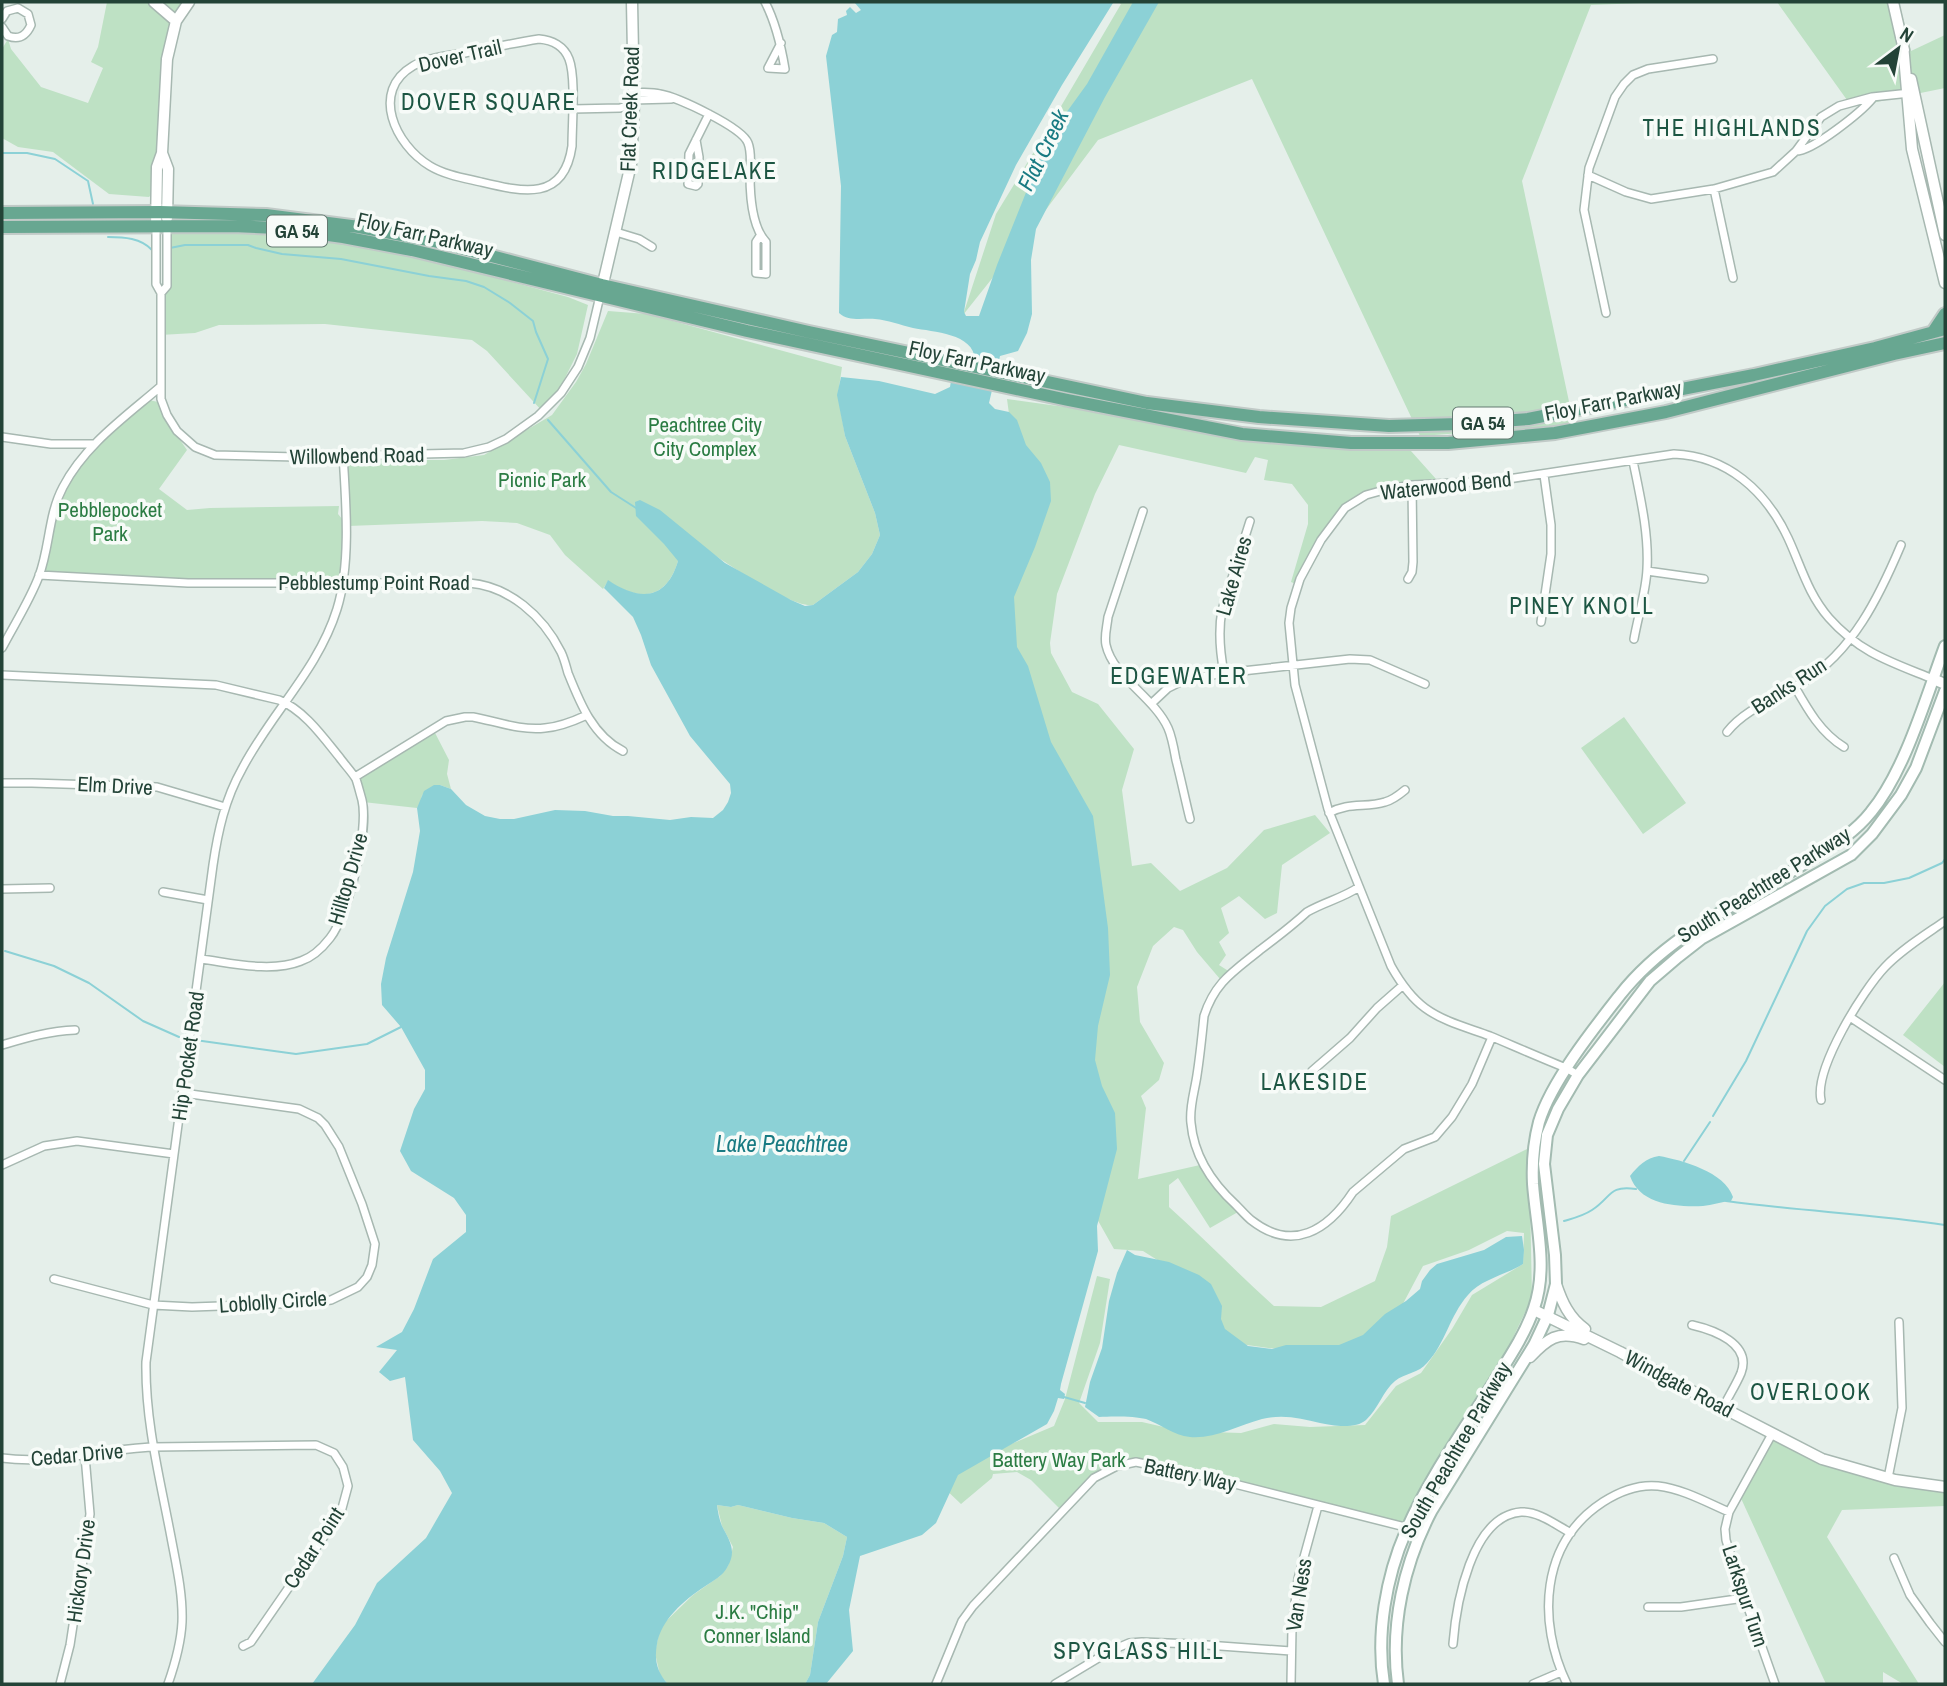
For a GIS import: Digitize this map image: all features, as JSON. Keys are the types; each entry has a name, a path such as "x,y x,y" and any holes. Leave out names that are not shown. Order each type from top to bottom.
{"main road":[{"name":"Floy Farr Parkway","path":"2,213 162,212 265,215 359,227 434,241 601,291"},
{"name":"Floy Farr Parkway","path":"2,227 233,226 277,228 343,237 601,291 1242,434 1351,443 1448,443 1555,433 1666,412 1941,340"},
{"path":"1941,340 1945,314"},
{"name":"Floy Farr Parkway","path":"1013,382 1259,417 1389,426 1459,424 1528,419 1656,396 1875,348 1941,340"},
{"name":"South Peachtree Parkway","path":"1384,1684 1381,1650 1388,1583 1407,1528 1534,1310 1541,1283 1533,1185 1535,1146 1540,1121 1566,1068 1621,993 1666,948 1693,928 1825,850 1852,832 1871,812 1897,771 1945,646"},
{"name":"South Peachtree Parkway","path":"1398,1684 1396,1639 1402,1587 1421,1531 1534,1345 1548,1315 1556,1284 1544,1164 1548,1135 1558,1109 1578,1075 1650,981 1710,934 1851,855 1872,834 1916,768 1945,691"}],"street":[{"path":"154,2 176,21"},
{"path":"162,227 168,169 162,153 166,69 176,21 189,2"},
{"name":"Flat Creek Road","path":"601,291 631,164 632,2"},
{"path":"765,2 781,43"},
{"path":"1893,2 1903,44 1910,93 1945,235"},
{"path":"2,19 7,11 18,5 30,20 29,31 13,38 4,32 2,27"},
{"name":"Dover Trail","path":"549,39 564,50 569,60 572,109 572,146 563,174 549,186 519,191 460,177 428,165 401,137 393,122 390,102 402,74 419,62 549,39"},
{"path":"1606,313 1584,209 1588,175 1615,97 1633,75 1648,69 1713,59"},
{"path":"1588,175 1626,192 1651,199 1714,189 1773,172 1796,151 1821,117 1839,106 1872,97 1910,93"},
{"path":"1910,93 1912,149 1941,247 1945,283"},
{"path":"572,109 620,108 633,99 662,94 734,128 744,135 748,142 751,191 760,236 766,242 766,274 756,273 757,242 760,236"},
{"path":"1796,151 1802,151 1822,139 1863,110 1872,97"},
{"path":"696,140 699,157 696,186 688,184 689,154 696,140 709,114"},
{"path":"1714,189 1733,278"},
{"name":"Willowbend Road","path":"162,227 156,284 161,293 160,387 163,407 177,431 195,447 221,456 464,453 489,447 507,439 538,416 561,393 578,367 590,338 601,291"},
{"path":"616,232 639,239 652,247"},
{"path":"2,648 39,575 52,514 68,478 94,444 160,387"},
{"path":"2,436 51,444 94,444"},
{"name":"Waterwood Bend","path":"1578,1075 1428,1010 1402,986 1391,966 1329,813 1295,685 1289,623 1293,598 1300,579 1338,516 1366,495 1412,485 1494,481 1674,454 1694,456 1721,465 1754,487 1774,512 1813,597 1830,620 1850,639 1873,655 1933,679"},
{"name":"Hip Pocket Road","path":"168,1684 181,1639 182,1610 153,1447 146,1388 146,1362 208,900 225,807 242,768 320,651 337,610 344,584 346,526 343,455"},
{"path":"1633,461 1644,522 1647,571 1634,639"},
{"path":"1541,622 1552,554 1544,475"},
{"path":"1408,579 1413,562 1412,485"},
{"path":"1143,511 1108,618 1106,645 1122,673 1152,703 1169,730 1190,818"},
{"name":"Lake Aires","path":"1224,673 1219,624 1250,521"},
{"name":"Banks Run","path":"1727,732 1742,717 1796,687 1821,669 1850,639 1871,608 1901,545"},
{"path":"1647,571 1704,579"},
{"name":"Pebblestump Point Road","path":"39,575 188,583 489,585 523,605 538,620 561,652 587,715 610,744 623,751"},
{"path":"1152,703 1168,688 1184,680 1362,658 1383,664 1425,684"},
{"name":"Hilltop Drive","path":"2,675 216,685 259,694 286,702 305,718 355,777 363,802 363,830 346,902 331,937 314,954 300,962 289,964 256,966 201,959"},
{"path":"1933,679 1945,684"},
{"path":"1796,687 1812,716 1826,733 1844,747"},
{"path":"355,777 446,721 472,717 535,729 569,723 587,715"},
{"name":"Elm Drive","path":"2,783 158,787 225,807"},
{"path":"1329,813 1339,807 1385,802 1405,790"},
{"path":"1359,887 1307,912 1230,972 1215,989 1208,1004 1204,1016 1190,1121 1205,1167 1226,1197 1251,1220 1278,1235 1300,1236 1320,1228 1353,1192 1404,1149 1435,1137 1452,1117 1472,1084 1492,1037"},
{"path":"2,888 50,888"},
{"path":"163,892 208,900"},
{"path":"1821,1100 1819,1091 1826,1068 1850,1017 1867,989 1886,965 1945,921"},
{"path":"1312,1071 1350,1038 1402,986"},
{"path":"1850,1017 1945,1080"},
{"path":"2,1045 34,1035 75,1030"},
{"name":"Loblolly Circle","path":"54,1279 153,1305 192,1307 331,1300 358,1287 367,1277 375,1244 339,1147 318,1118 299,1109 183,1093"},
{"path":"2,1165 44,1146 77,1141 174,1154"},
{"path":"1556,1284 1564,1306 1576,1323 1620,1352"},
{"name":"Windgate Road","path":"1534,1310 1620,1352 1822,1459 1888,1478 1945,1487"},
{"path":"1888,1478 1902,1408 1899,1322"},
{"path":"1692,1325 1708,1329 1730,1340 1738,1348 1742,1358 1741,1373 1723,1408"},
{"path":"1517,1371 1543,1343 1561,1335 1575,1336 1620,1352"},
{"name":"Larkspur Turn","path":"1772,1434 1729,1512 1725,1529 1744,1598 1775,1684"},
{"name":"Cedar Point","path":"153,1447 316,1445 334,1453 343,1466 348,1486 341,1512 251,1642 243,1646"},
{"name":"Cedar Drive","path":"2,1458 48,1459 153,1447"},
{"name":"Hickory Drive","path":"60,1684 70,1645 90,1514 85,1456"},
{"name":"Battery Way","path":"936,1684 962,1621 972,1606 1099,1474 1116,1466 1136,1462 1203,1476 1421,1531"},
{"path":"1567,1684 1551,1639 1548,1596 1554,1566 1571,1533 1601,1504 1628,1489 1640,1487 1659,1486 1684,1492 1729,1512"},
{"name":"Van Ness","path":"1292,1684 1291,1651 1298,1579 1318,1507"},
{"path":"1453,1644 1461,1593 1483,1536 1491,1526 1510,1514 1522,1512 1541,1517 1571,1533"},
{"path":"1894,1558 1910,1595 1945,1642"},
{"path":"1648,1607 1681,1607 1744,1598"},
{"path":"1055,1684 1110,1651 1129,1643 1193,1644 1291,1651"},
{"path":"1533,1684 1561,1672"}],"green space":[{"path":"107,2 190,2 170,46 157,189 149,197 109,194 53,152 18,147 2,138 2,49 8,39 11,49 41,87 88,103 103,68 91,62 98,47"},
{"name":"Flat Creek","path":"1118,2 1667,2 1591,5 1522,181 1574,425 1420,436 1252,79 1098,140 963,315 996,214 1121,4"},
{"path":"1777,2 1899,2 1911,51 1945,35 1945,88 1852,107"},
{"path":"167,227 343,237 568,297 588,305 577,354 564,380 561,393 543,412 487,351 472,340 325,324 219,325 195,333 160,335 161,293 167,286"},
{"path":"608,311 647,314 842,367 838,394 845,436 875,513 880,535 872,554 858,572 813,605 778,594 713,554 678,561 666,584 650,594 630,592 608,581 603,589 565,555 550,535 517,523 482,521 348,526 344,584 39,575 57,500 94,444 149,400 158,402 165,418 187,450 159,489 187,510 339,506 338,514 347,525 347,468 356,460 444,460 484,455 552,415 586,364"},
{"name":"Battery Way Park","path":"1007,399 1175,427 1411,451 1436,479 1379,489 1351,501 1296,584 1291,582 1308,524 1308,505 1292,484 1264,480 1268,460 1255,457 1246,473 1119,445 1095,494 1057,594 1050,643 1051,653 1072,692 1098,704 1134,749 1122,790 1132,866 1151,863 1180,891 1227,868 1264,830 1315,815 1330,833 1282,865 1277,913 1265,919 1239,896 1221,908 1229,933 1219,942 1226,955 1219,965 1230,972 1220,979 1183,930 1174,927 1153,946 1137,987 1140,1022 1164,1063 1159,1080 1141,1096 1146,1108 1138,1179 1200,1165 1238,1212 1210,1228 1178,1178 1169,1185 1169,1207 1274,1306 1321,1307 1375,1281 1387,1247 1391,1216 1529,1148 1532,1298 1508,1348 1403,1522 1204,1472 1126,1458 1102,1468 1086,1480 1059,1508 1031,1480 1017,1472 993,1474 992,1478 961,1504 942,1486 980,1457 1054,1426 1065,1399 1097,1276 1110,1279 1100,1343 1079,1403 1098,1422 1142,1422 1181,1431 1241,1433 1274,1424 1310,1427 1365,1425 1396,1386 1421,1373 1472,1295 1523,1264 1524,1233 1507,1231 1469,1250 1423,1266 1396,1317 1349,1359 1233,1343 1197,1285 1143,1251 1114,1249 1092,1210 1006,639"},
{"path":"1624,717 1686,803 1643,834 1581,748"},
{"path":"433,729 449,760 447,774 451,789 440,785 422,795 417,808 363,802 355,777"},
{"path":"1945,982 1945,1067 1903,1035"},
{"path":"1772,1434 1888,1478 1945,1485 1945,1506 1842,1510 1827,1537 1919,1684 1903,1684 1883,1672 1883,1684 1826,1684 1739,1494"},
{"name":"J.K. \"Chip\" Conner Island","path":"717,1505 738,1505 824,1523 847,1537 843,1556 818,1622 810,1675 805,1684 668,1684 660,1675 655,1653 662,1625 693,1595 720,1576 728,1566 733,1547 722,1526"}],"water":[{"name":"Lake Peachtree","path":"854,2 1113,3 1016,165 980,242 970,274 964,312 966,316 979,316 1037,165 1066,113 1087,84 1133,2 1159,2 1105,97 1036,229 1031,260 1032,314 1027,333 1018,351 1000,356 989,403 995,409 1009,412 1017,420 1026,445 1041,463 1050,482 1051,501 1014,597 1017,647 1028,666 1051,742 1093,816 1108,928 1110,975 1098,1026 1095,1060 1102,1086 1115,1113 1117,1149 1097,1226 1098,1251 1061,1384 1060,1390 1065,1394 1064,1399 1058,1398 1047,1424 958,1475 936,1523 922,1535 860,1556 849,1610 853,1651 826,1684 805,1684 810,1675 818,1622 843,1556 847,1537 824,1523 738,1505 717,1505 721,1523 731,1545 731,1560 721,1575 681,1604 663,1627 657,1644 656,1661 668,1684 312,1684 355,1625 377,1583 426,1538 452,1493 440,1471 413,1440 405,1377 390,1381 379,1372 397,1350 376,1347 402,1332 433,1259 466,1232 466,1215 454,1198 411,1171 400,1151 414,1109 425,1089 425,1070 401,1027 382,1005 381,984 386,958 413,872 420,831 417,808 424,791 434,785 451,789 466,805 485,816 500,819 514,819 555,810 670,820 713,818 728,802 730,784 690,736 651,665 633,617 604,588 608,580 630,592 641,594 659,590 673,574 678,561 636,516 635,502 640,500 660,510 725,563 791,600 805,606 813,605 858,572 872,554 880,535 875,513 845,436 837,395 841,377 879,381 935,394 950,387 951,381 963,375 975,360 968,344 951,335 880,320 852,319 839,313 841,186 826,56 832,35 837,32 838,19 847,15 846,11 850,7 856,13 861,10"},
{"path":"1659,1156 1690,1164 1712,1174 1728,1188 1733,1197 1731,1201 1703,1206 1671,1205 1642,1193 1630,1176 1643,1163"},
{"path":"1522,1236 1523,1264 1473,1290 1462,1303 1427,1363 1395,1381 1362,1423 1338,1426 1299,1418 1277,1417 1262,1419 1218,1434 1190,1437 1146,1419 1099,1417 1085,1407 1090,1382 1102,1348 1109,1301 1127,1250 1135,1255 1169,1262 1199,1275 1211,1284 1222,1306 1221,1319 1225,1329 1248,1346 1272,1349 1286,1345 1339,1345 1363,1335 1385,1314 1420,1289 1422,1281 1437,1264 1484,1250 1506,1237"}],"waterway":[{"path":"2,153 27,153 55,159 88,181 93,204"},
{"path":"108,237 137,241 152,250"},
{"path":"170,248 185,245 248,245 282,254 341,259 466,281 484,287 533,321 548,359 534,403"},
{"path":"548,420 611,492 636,508"},
{"path":"1713,1116 1746,1061 1807,931 1825,906 1847,889 1864,883 1884,883 1909,878 1942,863 1945,859"},
{"path":"5,951 54,966 89,983 143,1021 179,1037"},
{"path":"195,1040 296,1054 367,1044 401,1027"},
{"path":"1684,1161 1710,1122"},
{"path":"1564,1221 1589,1212 1615,1190 1636,1189"},
{"path":"1726,1201 1945,1225"},
{"path":"1064,1397 1085,1403"}],"district":[{"name":"DOVER SQUARE","path":"489,102"},
{"name":"THE HIGHLANDS","path":"1732,128"},
{"name":"RIDGELAKE","path":"715,171"},
{"name":"PINEY KNOLL","path":"1582,606"},
{"name":"EDGEWATER","path":"1179,676"},
{"name":"LAKESIDE","path":"1315,1082"},
{"name":"OVERLOOK","path":"1811,1392"},
{"name":"SPYGLASS HILL","path":"1139,1651"}],"park label":[{"name":"Peachtree City City Complex","path":"705,437"},
{"name":"Picnic Park","path":"542,480"},
{"name":"Pebblepocket Park","path":"110,522"}]}
